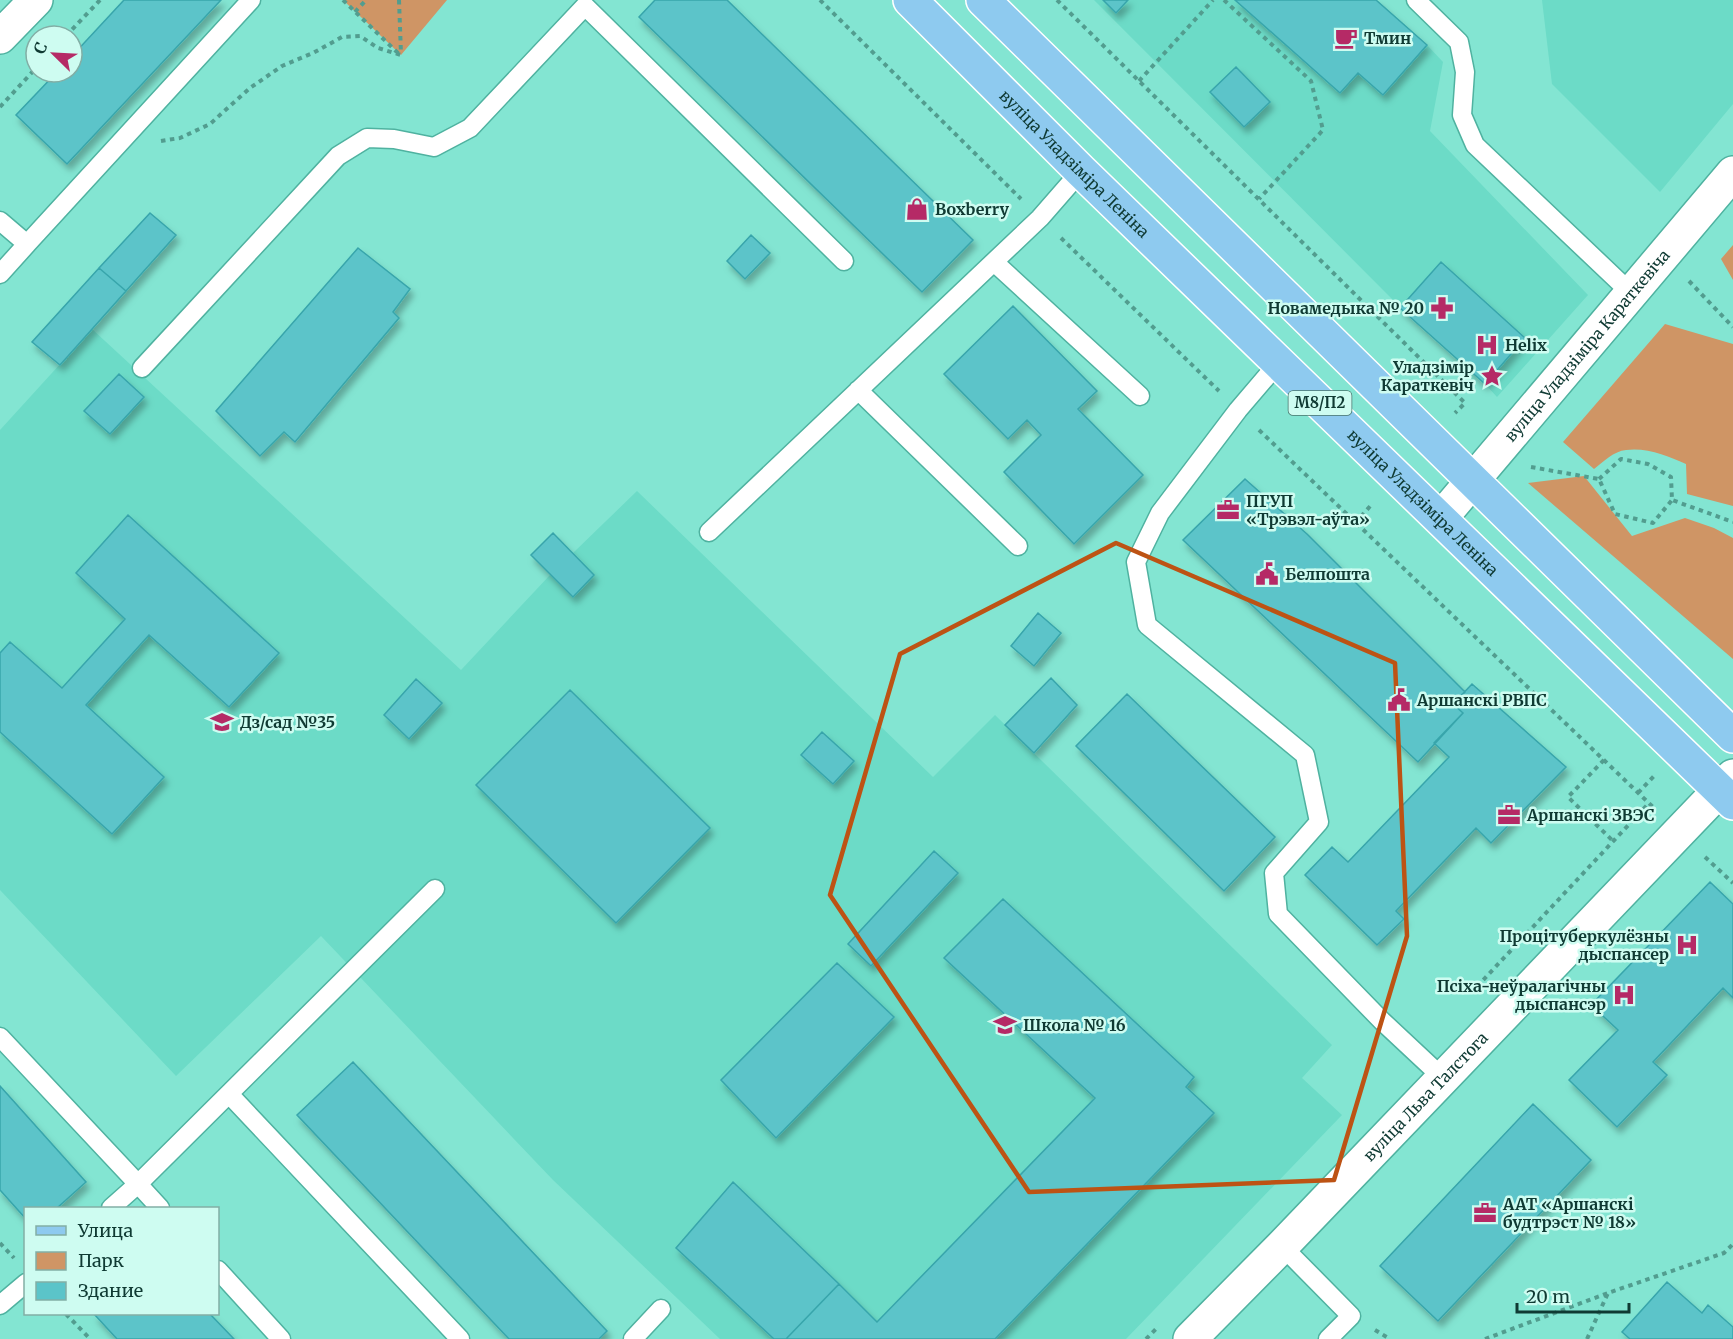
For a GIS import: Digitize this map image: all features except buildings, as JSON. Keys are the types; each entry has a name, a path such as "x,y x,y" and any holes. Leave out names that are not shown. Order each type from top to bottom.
{"main road":[{"name":"вуліца Уладзіміра Леніна","path":"910,0 1081,171 1441,518 1669,743 1729,790"},
{"name":"М8/П2","path":"983,0 1733,736"}],"street":[{"path":"0,37 36,0"},
{"name":"вуліца Уладзіміра Караткевіча","path":"1441,518 1733,173"},
{"name":"вуліца Льва Талстога","path":"1190,1339 1443,1078 1729,790"}],"lane":[{"path":"0,274 251,0"},
{"path":"1416,0 1459,42 1466,72 1462,115 1475,145 1632,294"},
{"path":"142,368 338,156 367,138 394,139 434,147 470,128 585,2 844,261"},
{"path":"709,532 1040,218 1081,171"},
{"path":"0,221 27,244"},
{"path":"994,262 1140,396"},
{"path":"1279,362 1238,410 1160,513 1136,562 1147,625 1305,755 1319,822 1274,873 1278,914 1352,992 1443,1078"},
{"path":"858,390 1018,546"},
{"path":"113,1207 435,889"},
{"path":"0,1037 158,1207"},
{"path":"229,1094 460,1339"},
{"path":"1282,1246 1351,1316 1328,1339"},
{"path":"219,1271 281,1339"},
{"path":"0,1305 24,1285"},
{"path":"633,1339 661,1309"}],"path":[{"path":"77,24 100,0"},
{"path":"343,0 401,55"},
{"path":"356,12 366,0"},
{"path":"399,0 401,55"},
{"path":"1057,0 1465,403"},
{"path":"1139,81 1213,0"},
{"path":"1224,0 1311,81 1323,130 1258,199"},
{"path":"123,140 151,143 180,138 210,124 250,87 282,66 342,37 360,36 378,48 401,55"},
{"path":"0,106 24,81"},
{"path":"1696,272 1689,281 1733,327"},
{"path":"1538,458 1530,467 1599,479"},
{"path":"1621,459 1648,464 1671,477 1672,500 1653,523 1615,514 1599,479 1621,459"},
{"path":"1672,500 1733,522"},
{"path":"1355,523 1376,501"},
{"path":"1604,760 1568,797 1613,841"},
{"path":"1485,1339 1724,1253 1733,1244"},
{"path":"1587,1339 1608,1293"},
{"path":"67,1315 90,1339"}],"highlighted area":[{"path":"1116,543 1395,663 1407,936 1334,1180 1029,1192 830,895 900,654"}],"shaded area":[{"path":"1094,0 1376,0 1443,62 1430,131 1588,295 1497,397 1400,307"},
{"path":"1542,0 1733,0 1733,104 1660,192 1552,84"},
{"path":"92,329 461,670 550,575 531,555 553,533 573,553 637,491 933,777 995,715 1332,1045 1302,1078 1342,1115 1126,1339 720,1339 553,1180 321,936 176,1076 0,890 0,430"}],"green space":[{"path":"343,0 447,0 401,55"},
{"path":"1733,245 1733,280 1721,259"},
{"path":"1665,324 1733,344 1733,506 1687,494 1686,464 1672,458 1649,451 1626,450 1613,455 1594,469 1563,442"},
{"path":"1584,476 1632,536 1685,518 1714,528 1733,538 1733,659 1528,483"}],"place":[{"name":"Тмин","path":"1346,38"},
{"name":"Boxberry","path":"917,209"},
{"name":"Новамедыка № 20","path":"1442,308"},
{"name":"Helix","path":"1487,345"},
{"name":"Уладзімір Караткевіч","path":"1492,376"},
{"name":"ПГУП «Трэвэл-аўта»","path":"1228,510"},
{"name":"Белпошта","path":"1267,574"},
{"name":"Аршанскі РВПС","path":"1399,700"},
{"name":"Дз/сад №35","path":"222,722"},
{"name":"Аршанскі ЗВЭС","path":"1509,815"},
{"name":"Процітуберкулёзны дыспансер","path":"1687,945"},
{"name":"Псіха-неўралагічны дыспансэр","path":"1624,995"},
{"name":"Школа № 16","path":"1005,1025"},
{"name":"ААТ «Аршанскі будтрэст № 18»","path":"1485,1213"}]}
